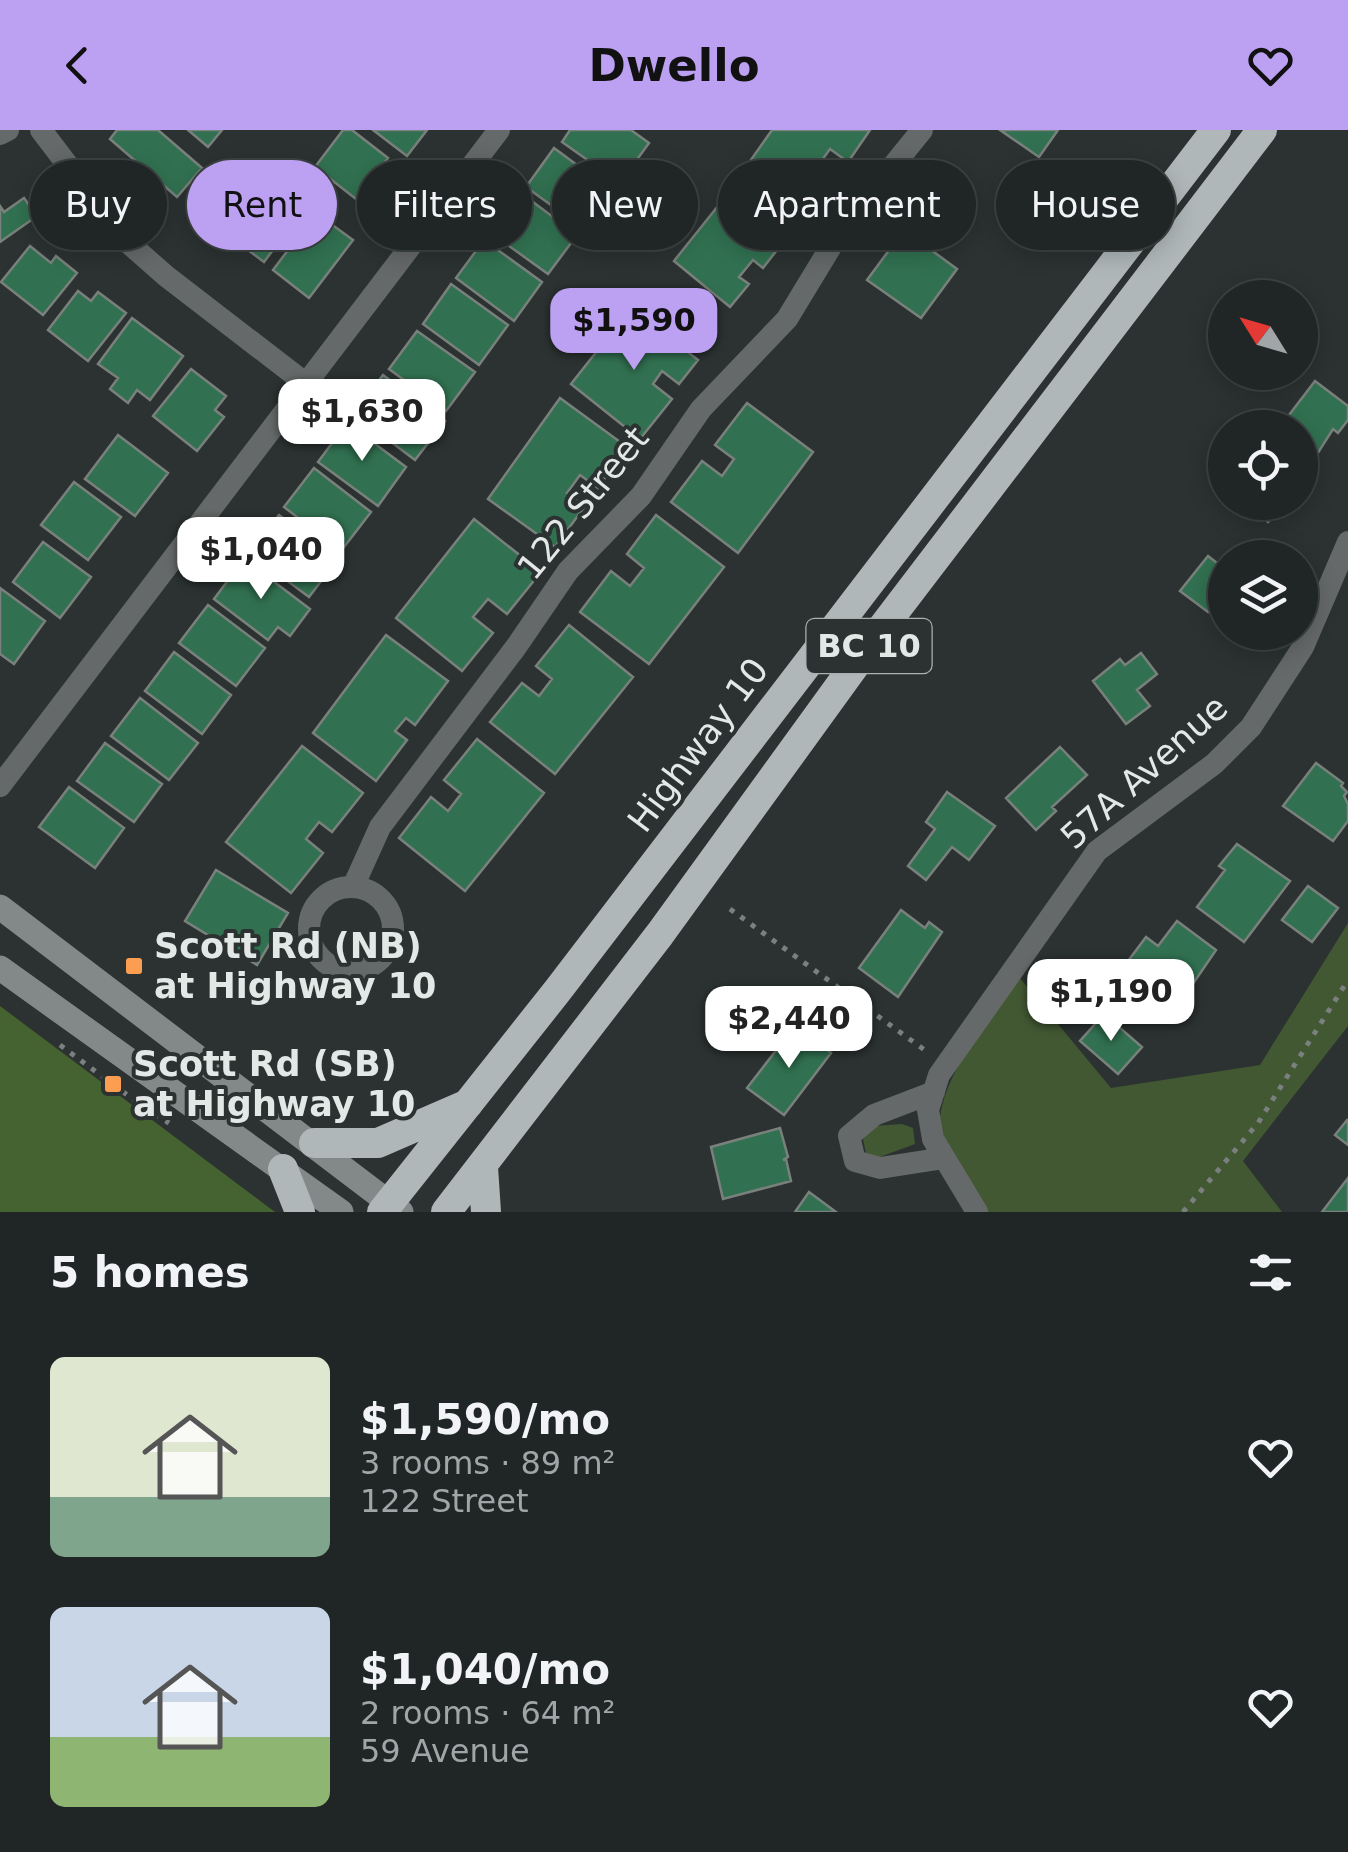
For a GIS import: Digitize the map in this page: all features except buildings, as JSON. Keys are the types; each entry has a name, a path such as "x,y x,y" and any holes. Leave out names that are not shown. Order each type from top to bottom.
{"highway":[{"name":"Highway 10","path":"391,1209 1216,130"},
{"name":"BC 10","path":"446,1212 660,934 888,620 1262,130"},
{"path":"314,1143 378,1143 470,1103"},
{"path":"483,1167 486,1212"},
{"path":"283,1169 300,1212"}],"main road":[{"path":"0,907 314,1143 391,1209"},
{"path":"0,968 340,1212"}],"street":[{"path":"0,134 8,130"},
{"path":"40,130 124,239 305,383"},
{"path":"0,786 499,130"},
{"name":"122 Street","path":"353,887 380,827 568,570 641,496 701,410 787,319 841,230 922,130"},
{"name":"57A Avenue","path":"977,1212 933,1139 928,1110 946,1066 1097,851 1214,764 1251,727 1303,648 1348,542"},
{"path":"934,1092 874,1115 849,1136 855,1162 880,1168 944,1158"}],"path":[{"path":"730,909 946,1066"},
{"path":"1183,1212 1258,1124 1348,980"}],"green space":[{"path":"1348,923 1348,1026 1243,1161 1282,1212 986,1212 945,1148 940,1120 944,1099 965,1054 1019,977 1111,1088 1260,1065"},
{"path":"0,1006 275,1212 0,1212"},
{"path":"902,1124 913,1128 915,1144 877,1158 866,1153 863,1139 874,1126"}],"place":[{"name":"Scott Rd (NB) at Highway 10","path":"134,966"},
{"name":"Scott Rd (SB) at Highway 10","path":"113,1084"}]}
